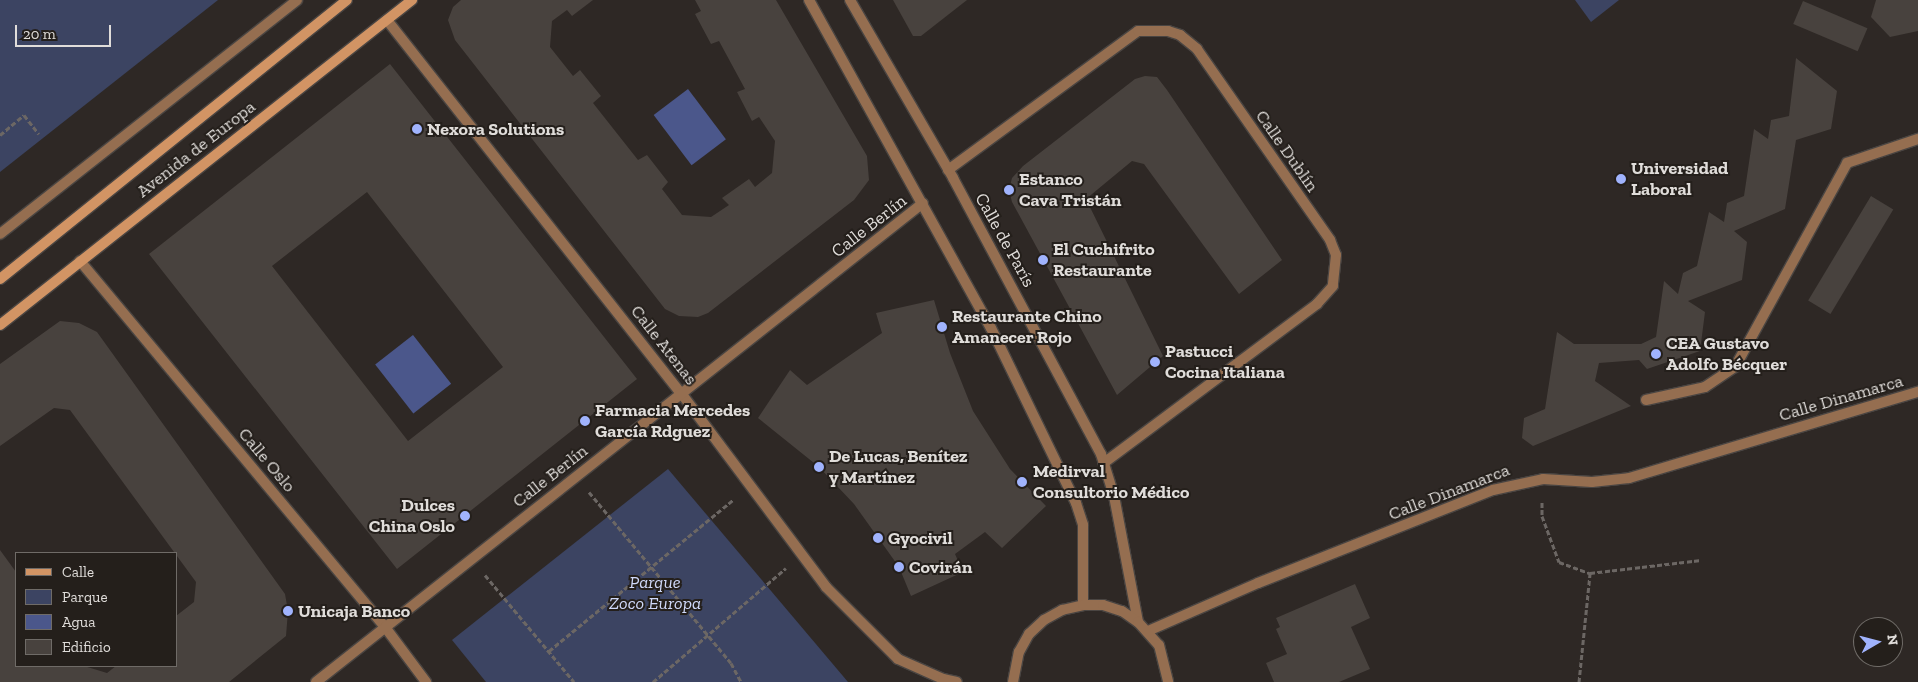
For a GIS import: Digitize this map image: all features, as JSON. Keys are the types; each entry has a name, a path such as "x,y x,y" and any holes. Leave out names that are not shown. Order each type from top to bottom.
{"main road":[{"name":"Avenida de Europa","path":"0,280 347,0"},
{"name":"Avenida de Europa","path":"0,325 412,0"}],"street":[{"path":"0,234 297,0"},
{"path":"809,0 924,203 1028,402 1076,503 1083,525 1083,605"},
{"name":"Calle de París","path":"850,0 948,170 1104,464 1127,552 1138,622"},
{"name":"Calle Atenas","path":"387,20 682,393 826,587 898,659 943,679 958,682"},
{"name":"Calle Dublín","path":"948,170 1138,31 1168,31 1180,35 1197,49 1330,240 1336,255 1333,286 1317,304 1104,464"},
{"path":"1646,400 1705,387 1735,367 1842,168 1858,158 1918,139"},
{"name":"Calle Berlín","path":"316,682 924,203"},
{"name":"Calle Oslo","path":"80,261 386,628 426,682"},
{"name":"Calle Dinamarca","path":"1148,631 1494,490 1543,479 1592,482 1629,478 1918,392"},
{"path":"1013,682 1019,652 1029,634 1044,620 1062,610 1083,605 1103,606 1122,611 1148,631 1166,662 1168,682"}],"path":[{"path":"0,135 24,114 39,134"},
{"path":"576,476 731,663 741,682"},
{"path":"1543,479 1542,516 1559,562 1590,574 1700,560"},
{"path":"549,651 652,568 750,485"},
{"path":"653,682 802,554"},
{"path":"471,559 574,682"},
{"path":"1579,682 1590,574"}],"green space":[{"path":"0,0 218,0 0,172"},
{"path":"1575,0 1619,0 1591,22"},
{"name":"Parque Zoco Europa","path":"668,469 848,682 486,682 452,640"}],"water":[{"path":"688,89 726,139 692,165 654,115"},
{"path":"413,335 451,384 413,413 375,365"}],"building":[{"path":"461,0 593,0 572,16 567,10 552,21 550,47 573,76 580,70 601,96 593,103 638,160 647,155 668,182 662,189 682,215 711,217 729,205 722,198 749,179 755,187 772,173 775,141 759,117 752,121 737,92 745,89 719,41 711,44 695,14 701,11 695,0 776,0 867,156 869,180 854,200 708,313 698,317 679,316 665,309 455,40 448,20 453,7"},
{"path":"893,0 967,0 921,36 913,36"},
{"path":"1876,0 1918,0 1918,31 1890,37 1871,17"},
{"path":"1803,1 1867,28 1858,51 1793,24"},
{"path":"1796,58 1837,91 1831,129 1796,140 1785,209 1734,231 1747,242 1742,280 1688,301 1705,312 1700,351 1647,369 1639,360 1599,363 1595,381 1631,406 1533,446 1522,438 1524,418 1545,409 1557,332 1574,344 1641,344 1656,337 1664,281 1678,294 1683,273 1697,266 1709,212 1724,222 1727,203 1744,196 1754,129 1768,139 1771,120 1789,116"},
{"path":"390,64 637,379 397,569 149,254","holes":["367,192 503,367 408,441 272,266"]},
{"path":"1145,76 1157,77 1167,90 1282,260 1239,294 1144,164 1132,161 1086,199 1163,356 1117,395 1012,202 1009,190 1012,178 1023,166 1135,79"},
{"path":"1871,196 1893,209 1830,314 1808,301"},
{"path":"934,300 950,353 973,411 1010,469 1046,506 1002,548 985,532 955,554 963,572 911,596 899,567 854,504 819,467 758,418 790,370 807,385 882,333 876,313"},
{"path":"60,321 79,323 97,332 285,594 288,611 286,636 229,682 0,682 0,550 15,571 15,667 87,667 107,673 115,667 178,667 178,614 194,602 196,582 178,557 178,552 174,552 70,410 54,408 0,446 0,364"},
{"path":"1355,584 1370,618 1351,627 1370,669 1339,682 1274,682 1266,663 1287,654 1276,629 1280,627 1276,618"}],"place":[{"name":"Nexora Solutions","path":"417,129"},
{"name":"Universidad Laboral","path":"1621,179"},
{"name":"Estanco Cava Tristán","path":"1009,190"},
{"name":"El Cuchifrito Restaurante","path":"1043,260"},
{"name":"Restaurante Chino Amanecer Rojo","path":"942,327"},
{"name":"CEA Gustavo Adolfo Bécquer","path":"1656,354"},
{"name":"Pastucci Cocina Italiana","path":"1155,362"},
{"name":"Farmacia Mercedes García Rdguez","path":"585,421"},
{"name":"De Lucas, Benítez y Martínez","path":"819,467"},
{"name":"Medirval Consultorio Médico","path":"1022,482"},
{"name":"Dulces China Oslo","path":"465,516"},
{"name":"Gyocivil","path":"878,538"},
{"name":"Covirán","path":"899,567"},
{"name":"Unicaja Banco","path":"288,611"}]}
